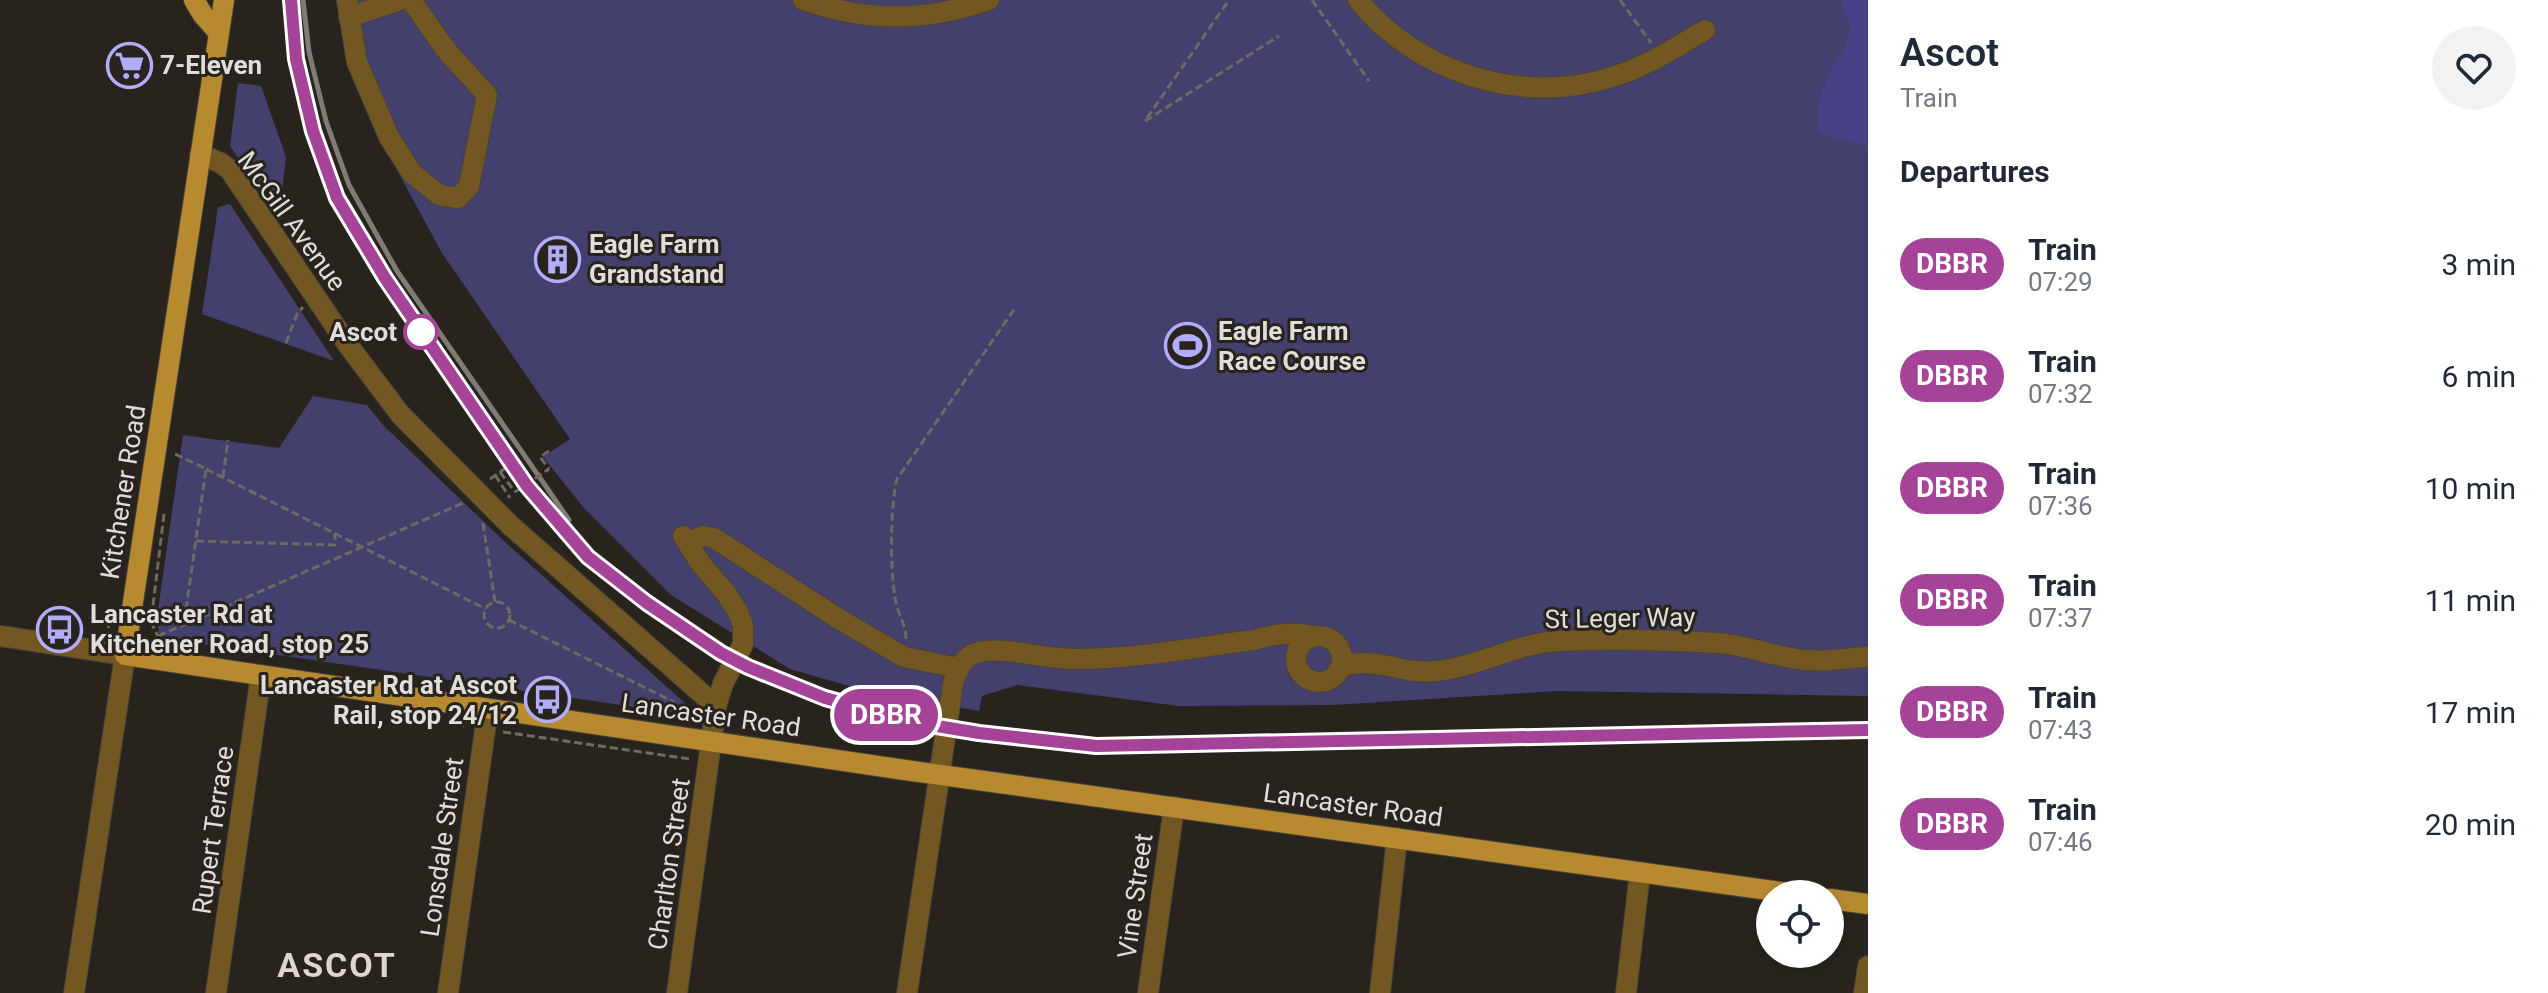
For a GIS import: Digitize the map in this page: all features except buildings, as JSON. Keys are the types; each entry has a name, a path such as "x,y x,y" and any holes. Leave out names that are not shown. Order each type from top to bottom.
{"main road":[{"path":"194,0 218,32"},
{"name":"Kitchener Road","path":"125,655 224,0"},
{"name":"Lancaster Road","path":"125,655 941,775 1756,888"},
{"path":"1844,901 1868,904"}],"street":[{"path":"400,0 348,8 357,62 389,137 412,173 439,195 458,198 469,186 487,95 446,50 411,0"},
{"path":"803,0 839,12 892,18 937,13 989,0"},
{"path":"1358,0 1397,40 1425,58 1460,73 1524,87 1581,85 1611,78 1660,56 1705,30"},
{"name":"McGill Avenue","path":"200,154 230,170 348,345 400,414 510,525 716,706"},
{"path":"713,742 716,706 743,644 743,625 725,592 685,539 714,538 904,657 959,668"},
{"path":"907,993 953,684 959,668 968,657 982,652 1081,659 1293,633 1328,638 1340,657 1330,679 1315,682 1301,674 1296,660 1300,645 1313,636"},
{"name":"Lancaster Road","path":"0,636 125,655"},
{"path":"1254,640 1277,647 1296,660"},
{"name":"St Leger Way","path":"1340,657 1407,670 1433,671 1458,668 1530,645 1559,641 1718,643 1809,661 1868,657"},
{"name":"Kitchener Road","path":"74,993 125,655"},
{"name":"Rupert Terrace","path":"216,993 261,675"},
{"name":"Lonsdale Street","path":"448,993 488,709"},
{"name":"Charlton Street","path":"677,993 713,742"},
{"name":"Vine Street","path":"1148,993 1174,807"},
{"path":"1380,993 1397,838"},
{"path":"1626,993 1640,872"},
{"path":"1864,993 1868,966"}],"path":[{"path":"1229,0 1145,121 1279,36"},
{"path":"1312,0 1369,81"},
{"path":"1620,0 1660,56"},
{"path":"286,343 297,314 303,307"},
{"path":"906,647 906,628 895,600 893,581 891,502 897,479 1015,308"},
{"path":"223,477 228,440"},
{"path":"500,472 515,492 549,469 540,457 549,451"},
{"path":"175,454 486,609"},
{"path":"488,480 507,467"},
{"path":"184,623 206,469"},
{"path":"166,516 151,622 158,636 465,502"},
{"path":"482,517 495,602"},
{"path":"196,541 335,545 335,533"},
{"path":"486,609 495,602"},
{"path":"486,609 486,621 492,627 501,627 509,620 510,614 507,606 495,602"},
{"path":"509,620 674,702 684,698"},
{"path":"673,715 674,702"},
{"path":"449,724 470,727"},
{"path":"499,731 690,759"}],"shaded area":[{"name":"Eagle Farm Race Course","path":"339,0 1868,0 1868,696 1557,691 1333,705 1179,706 1017,685 982,696 979,711 866,691 790,669 671,595 584,508 543,457 570,439 442,253 372,124 345,44"},
{"path":"1840,0 1868,0 1868,146 1832,138 1819,131 1817,110 1828,75 1846,46 1851,29"},
{"path":"238,83 261,86 286,157 279,218 230,146"},
{"path":"230,204 334,361 202,314 218,207"},
{"path":"313,396 367,405 383,425 506,543 686,704 686,709 669,712 168,639 159,633 157,617 183,435 279,448"}],"railway":[{"path":"291,0 296,59 313,131 337,198 385,278 527,486 588,557 647,603 721,653 748,667 825,698 913,722 1096,746 1868,730"},
{"path":"303,0 309,52 326,121 349,185 397,271 569,520"}],"train":[{"name":"DBBR","path":"291,0 296,59 313,131 337,198 385,278 527,486 588,557 647,603 721,653 748,667 825,698 913,722 1096,746 1868,730"}],"place":[{"name":"7-Eleven","path":"129,65"},
{"name":"Eagle Farm Grandstand","path":"558,259"},
{"name":"Ascot","path":"421,332"},
{"name":"Eagle Farm Race Course","path":"1187,346"},
{"name":"Lancaster Rd at Kitchener Road, stop 25","path":"59,629"},
{"name":"Lancaster Rd at Ascot Rail, stop 24/12","path":"548,700"}],"district":[{"name":"ASCOT","path":"337,965"}]}
